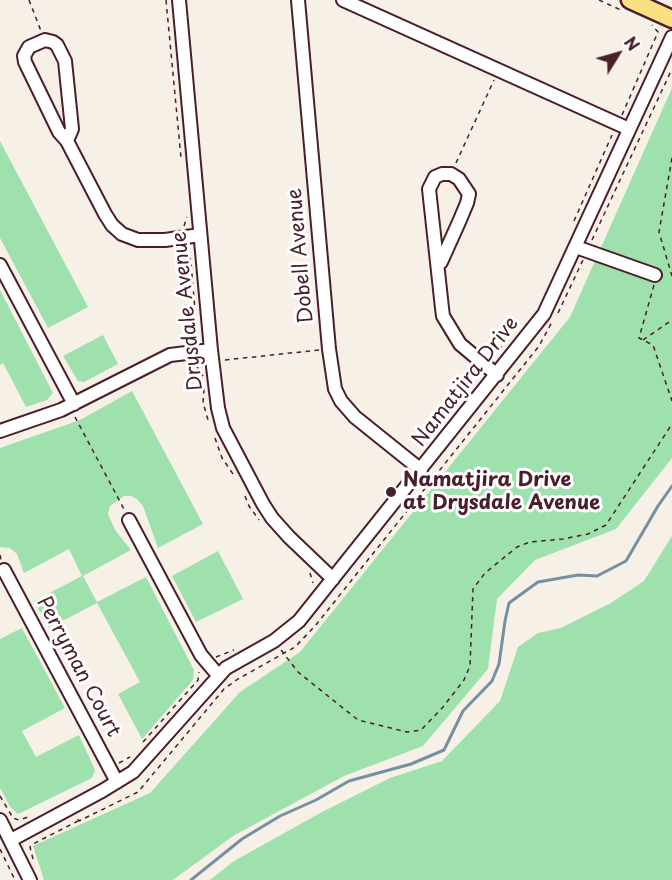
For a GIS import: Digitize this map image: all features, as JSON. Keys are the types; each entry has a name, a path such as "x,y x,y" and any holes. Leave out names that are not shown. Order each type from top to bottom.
{"main road":[{"path":"629,7 672,19"}],"street":[{"name":"Drysdale Avenue","path":"179,0 218,408 224,428 272,518 329,575"},
{"name":"Dobell Avenue","path":"298,0 329,349 335,388 341,401 355,417 421,470"},
{"path":"343,0 623,126"},
{"name":"Namatjira Drive","path":"11,840 117,782 143,762 218,675 235,662 274,640 299,621 329,575 421,470 544,314 576,247 623,126 672,37"},
{"path":"67,141 72,129 65,61 57,45 45,40 29,47 24,56 25,62 59,132 67,141 112,225 130,238 150,241 200,235"},
{"path":"438,264 441,262 469,194 464,185 451,174 435,177 429,189 442,308 445,321 460,344 497,375"},
{"path":"576,247 655,275"},
{"path":"0,265 74,404"},
{"path":"0,431 48,416 170,355 212,356"},
{"path":"129,520 207,664 218,675"},
{"name":"Perryman Court","path":"4,570 117,782"},
{"path":"0,820 30,880"}],"path":[{"path":"28,0 45,40"},
{"path":"599,0 629,7"},
{"path":"572,225 623,126 658,32 647,22"},
{"path":"451,174 498,71"},
{"path":"672,158 658,232 672,276"},
{"path":"655,275 654,289 639,338 653,345 672,401"},
{"path":"643,340 672,320"},
{"path":"486,367 514,332"},
{"path":"212,356 329,349"},
{"path":"74,404 73,414 129,520"},
{"path":"274,640 298,672 358,720 407,732 421,730 464,680 470,666 473,590 485,573 517,547 530,542 588,534 606,525 672,424"},
{"path":"313,584 329,575"},
{"path":"140,746 198,680 199,671 216,657 235,649"},
{"path":"110,769 133,754"},
{"path":"0,796 13,818 22,820 33,814"},
{"path":"34,862 30,847 33,844 79,821"},
{"path":"0,849 15,880"}],"green space":[{"path":"672,88 672,458 616,529 535,560 497,599 488,669 423,746 344,776 233,836 173,880 44,880 33,846 150,793 240,692 300,652 570,317"},
{"path":"0,141 88,307 48,328 0,238"},
{"path":"0,290 53,393 47,400 26,407 3,363 0,365"},
{"path":"103,335 118,364 84,382 78,381 63,356"},
{"path":"132,391 203,524 158,548 143,506 137,499 124,496 110,506 108,514 115,530 131,550 83,576 97,602 146,577 194,670 193,680 142,739 118,694 140,682 97,603 49,628 34,601 82,576 69,549 24,573 17,554 10,548 0,547 0,448 80,420"},
{"path":"672,536 672,880 210,880 234,861 322,812 390,778 442,761 500,701 518,647 538,633 561,628 611,603 644,581"},
{"path":"218,551 243,599 196,622 172,576"},
{"path":"22,628 65,708 22,731 36,757 79,735 95,770 92,778 18,814 11,808 0,788 0,639"}],"waterway":[{"path":"191,880 242,839 280,816 316,800 349,781 411,764 444,750 463,711 492,681 499,664 509,603 538,582 578,575 597,576 626,561 672,486"}],"place":[{"name":"Namatjira Drive at Drysdale Avenue","path":"391,492"}]}
